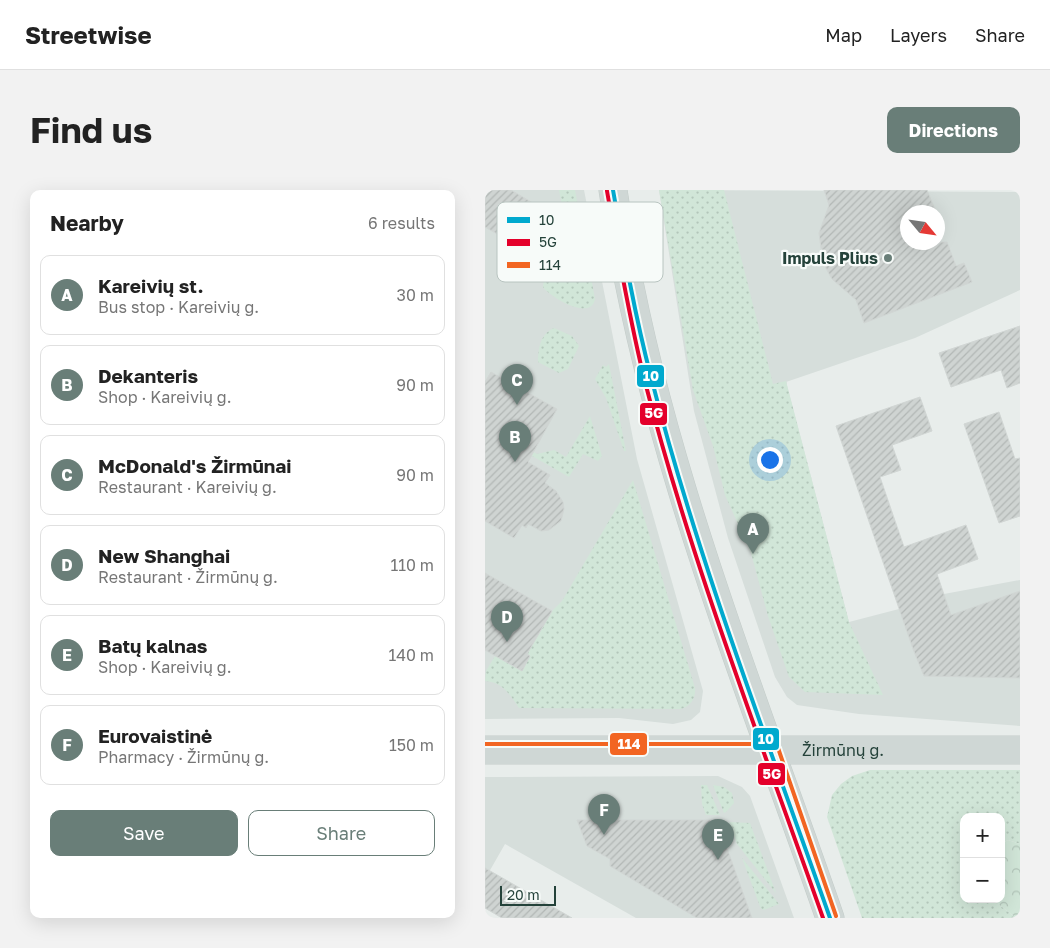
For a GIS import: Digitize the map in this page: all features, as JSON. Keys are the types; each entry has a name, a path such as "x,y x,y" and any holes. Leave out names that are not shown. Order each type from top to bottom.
{"main road":[{"path":"630,282 638,325 694,535 748,694 771,750 830,918"},
{"name":"Žirmūnų g.","path":"485,750 1020,750"}],"shaded area":[{"path":"485,190 584,190 586,202 497,202 497,282 602,282 637,459 703,691 700,712 691,720 673,724 619,718 485,719"},
{"path":"659,190 1020,192 1020,290 915,338 786,382 849,622 899,609 944,594 1020,580 1020,726 859,714 797,705 787,697 775,677 728,538 694,411 663,215 663,202 661,202"},
{"path":"718,776 742,787 750,796 794,918 636,918 505,844 485,879 485,777"}],"green space":[{"path":"559,190 575,190 577,202 561,202"},
{"path":"659,190 724,190 773,384 786,381 849,622 883,695 805,692 789,677 768,616 751,553 725,495 713,446 693,390 663,214 663,202 661,202"},
{"path":"544,282 592,282 595,299 592,305 586,308 579,308 561,301 543,287"},
{"path":"554,328 572,336 579,346 568,369 559,373 538,362 539,347 543,338"},
{"path":"609,364 626,451 624,451 606,398 595,379 603,365 606,367"},
{"path":"590,416 602,456 598,461 583,454 569,477 485,429 485,424 537,454 554,450 566,457"},
{"path":"633,480 695,688 694,698 688,706 681,709 519,708 509,694 501,687 485,681 486,671 495,656 522,671 530,656 527,654 552,611 562,601"},
{"path":"870,770 1020,770 1020,844 1008,840 1005,842 1005,813 960,813 960,903 997,903 1016,918 862,918 827,817 832,795 841,784 852,776"},
{"path":"701,785 707,785 720,815 706,815 702,804"},
{"path":"713,785 724,787 732,793 734,803 724,813"},
{"path":"729,822 750,823 776,893 737,844"},
{"path":"1008,840 1020,844 1020,918 1016,918 997,903 1005,903 1005,842"},
{"path":"742,858 779,904 764,910 761,909"}],"building":[{"path":"485,190 511,190 531,202 497,202 497,234 485,227"},
{"name":"Impuls Plius","path":"824,190 927,190 933,205 900,205 900,250 945,250 945,242 947,242 956,266 964,263 972,282 864,323 856,300 832,279 823,263 819,233 829,205"},
{"path":"1020,326 1020,383 1007,388 1001,370 951,387 939,353"},
{"path":"491,372 557,409 528,462 550,475 545,483 556,491 563,502 564,509 561,521 549,530 541,531 528,524 526,528 522,525 514,538 485,521 485,382"},
{"path":"920,397 932,431 892,445 901,470 880,477 904,547 966,525 978,559 937,574 951,615 1020,591 1020,678 924,676 913,649 836,426"},
{"path":"999,412 1015,459 1020,458 1020,516 999,523 964,424"},
{"path":"485,573 552,611 527,654 530,656 522,671 485,650"},
{"path":"577,820 717,820 752,918 697,918 610,866 610,859 587,846"},
{"path":"485,868 572,918 502,918 485,908"}],"transit line":[{"name":"10","path":"613,190 615,202"},
{"name":"5G","path":"607,191 609,202"},
{"name":"5G","path":"624,282 644,378 683,515 727,650 823,918"},
{"name":"10","path":"630,282 645,354 690,514 735,649 830,918"},
{"name":"114","path":"485,744 772,744"},
{"name":"114","path":"778,748 836,916"}],"place":[{"name":"Impuls Plius","path":"888,258"},
{"name":"McDonald's Žirmūnai","path":"517,405"},
{"name":"Dekanteris","path":"515,462"},
{"name":"Kareivių st.","path":"753,554"},
{"name":"New Shanghai","path":"507,642"},
{"name":"Eurovaistinė","path":"604,835"},
{"name":"Batų kalnas","path":"718,860"}]}
